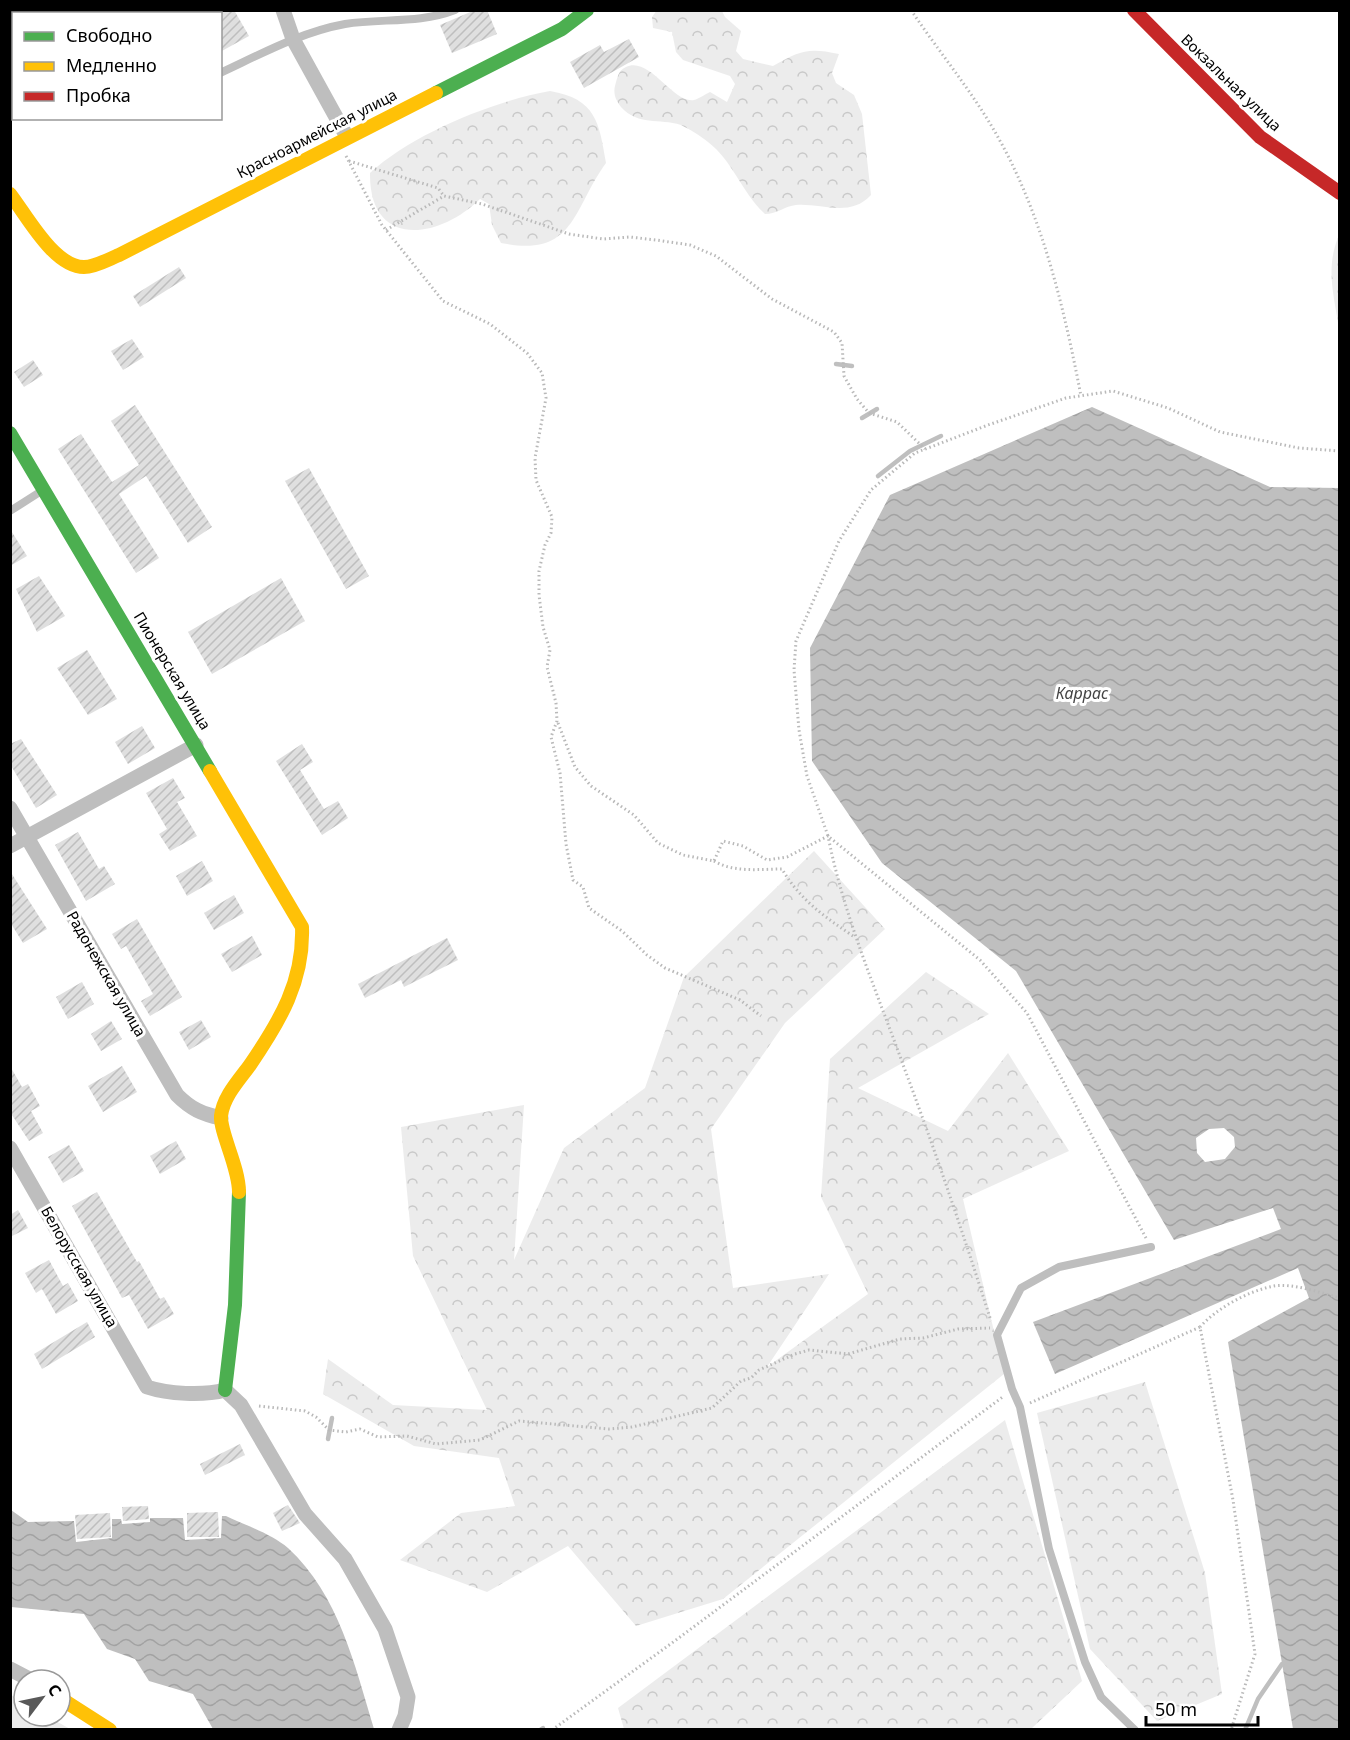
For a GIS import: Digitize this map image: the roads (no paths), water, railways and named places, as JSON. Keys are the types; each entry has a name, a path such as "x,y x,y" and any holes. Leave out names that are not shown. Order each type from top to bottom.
{"street":[{"path":"283,10 293,39 342,140"},
{"name":"Красноармейская улица","path":"12,198 58,257 69,265 86,267 119,255 562,29 587,10"},
{"name":"Вокзальная улица","path":"1134,10 1260,137 1340,193"},
{"name":"Пионерская улица","path":"10,433 302,927 305,946 301,969 288,1002 225,1101 220,1118"},
{"path":"10,846 196,745"},
{"name":"Радонежская улица","path":"10,808 177,1095 189,1107 201,1114 220,1118"},
{"path":"220,1118 235,1162 239,1188 235,1305 225,1390 241,1405 305,1514 345,1559 385,1629 408,1696 405,1716 399,1730"},
{"name":"Белорусская улица","path":"10,1148 147,1386 156,1390 194,1392 225,1390"},
{"path":"72,1706 110,1730"}],"lane":[{"path":"222,72 293,39 345,24 435,18 455,10"},
{"path":"10,511 44,489"},
{"path":"1136,1730 1101,1697 1085,1662 1049,1549 1020,1407 1012,1389 997,1335 1021,1288 1059,1267 1151,1247"}],"water":[{"name":"Каррас","path":"1092,407 1270,487 1339,488 1339,1729 1293,1729 1228,1342 1309,1298 1298,1268 1055,1374 1033,1322 1281,1229 1273,1208 1174,1240 1016,971 882,863 812,761 810,648 890,495","holes":["1224,1128 1234,1137 1235,1147 1225,1159 1205,1162 1197,1153 1196,1138 1209,1129"]},
{"path":"11,1510 28,1522 74,1521 76,1542 112,1538 112,1519 121,1519 122,1524 150,1522 150,1518 183,1518 185,1540 221,1538 222,1516 274,1538 288,1548 306,1567 333,1609 352,1656 374,1729 213,1729 193,1694 149,1681 135,1659 107,1649 84,1614 11,1607"}],"waterway":[{"path":"836,364 852,366"},
{"path":"862,418 877,409"},
{"path":"878,476 910,451 941,436"},
{"path":"328,1439 332,1418"},
{"path":"1245,1730 1258,1699 1282,1664"}]}
